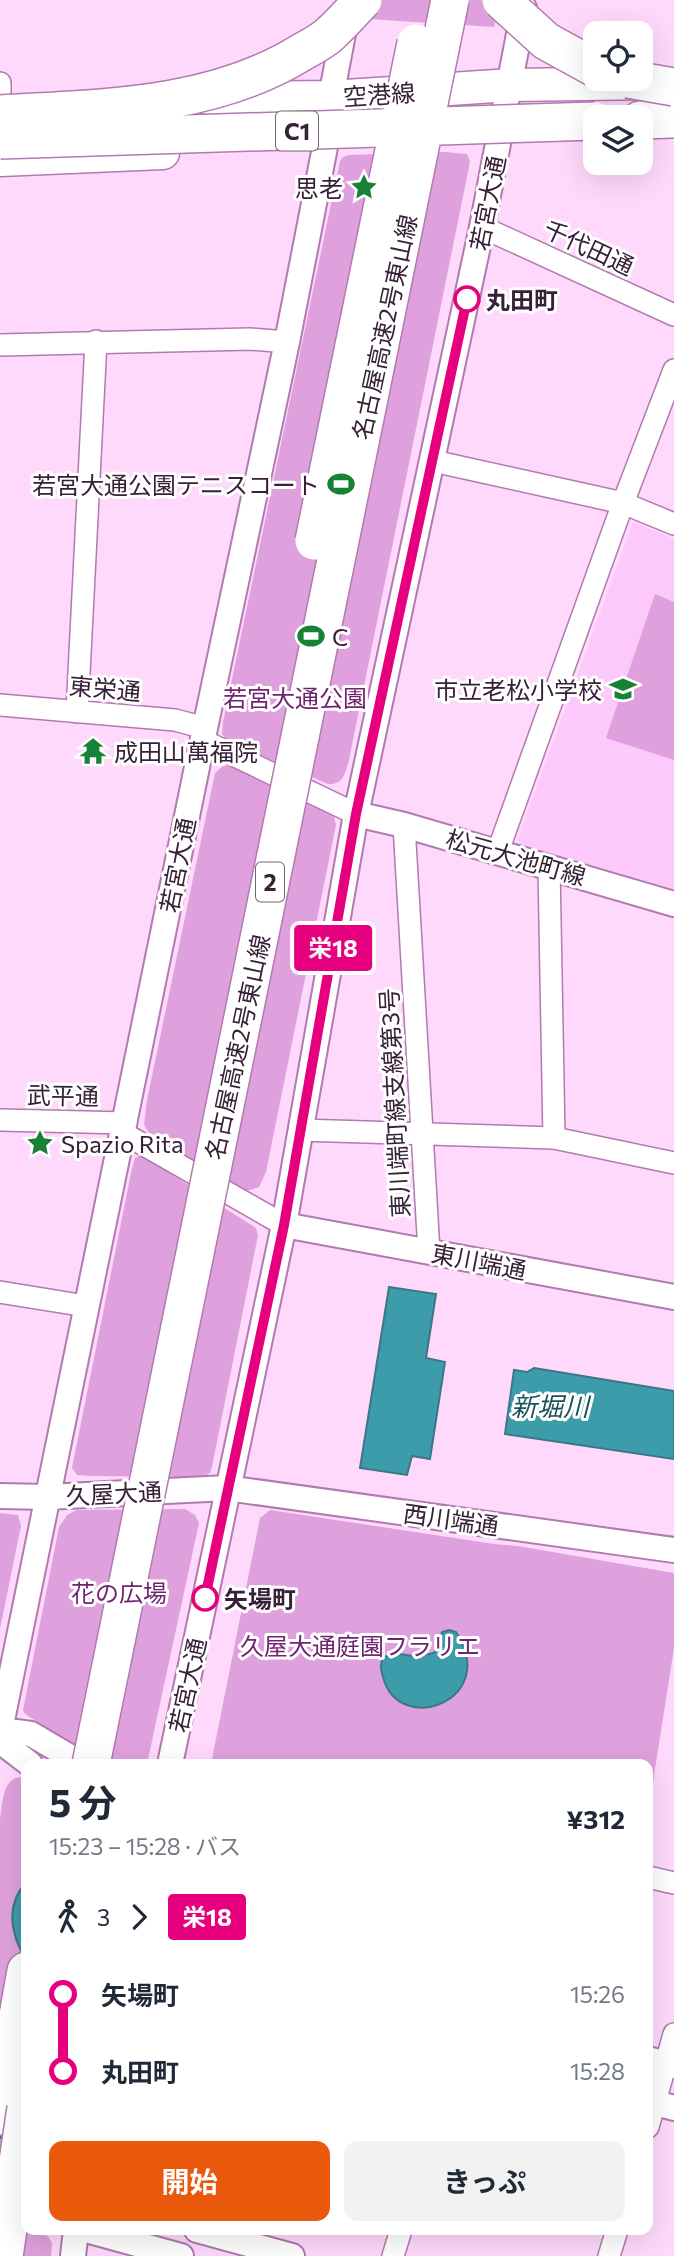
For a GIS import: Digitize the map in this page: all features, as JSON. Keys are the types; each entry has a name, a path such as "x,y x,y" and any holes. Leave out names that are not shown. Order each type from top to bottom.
{"highway":[{"path":"0,113 141,105 207,92 273,69 327,37 363,0"},
{"name":"名古屋高速2号東山線","path":"70,1759 425,0"},
{"name":"名古屋高速2号東山線","path":"92,1759 450,0"},
{"path":"501,0 545,41 583,62"},
{"path":"653,82 674,85"},
{"path":"653,120 674,119"},
{"name":"C1","path":"0,140 583,121"},
{"path":"0,2116 21,1998"},
{"path":"4,2256 21,2142"}],"main road":[{"name":"空港線","path":"0,103 331,97 511,85 674,85"},
{"path":"653,136 674,135"},
{"name":"空港線","path":"0,159 583,138"}],"street":[{"name":"若宮大通","path":"0,1730 287,342 350,0"},
{"name":"若宮大通","path":"171,1759 284,1225 356,814 482,227 526,0"},
{"path":"0,83 0,113"},
{"name":"千代田通","path":"482,227 674,315"},
{"path":"0,345 250,339 287,342"},
{"path":"77,712 96,341"},
{"path":"498,851 623,503 674,370"},
{"path":"433,461 623,503 674,524"},
{"name":"東栄通","path":"0,705 175,720 356,814"},
{"name":"松元大池町線","path":"356,814 498,851 674,904"},
{"name":"東川端町線支線第3号","path":"404,825 429,1252"},
{"path":"548,866 554,1138"},
{"name":"武平通","path":"0,1120 124,1128 284,1225"},
{"path":"301,1130 554,1138 674,1163"},
{"name":"東川端通","path":"284,1225 674,1297"},
{"path":"0,1292 86,1306"},
{"name":"久屋大通","path":"0,1496 227,1488"},
{"name":"西川端通","path":"227,1488 674,1550"},
{"path":"24,1759 0,1740 16,1732 31,1734 74,1759"},
{"path":"653,1878 674,1883"},
{"path":"656,2110 666,2053"},
{"path":"0,2176 21,2182"},
{"path":"0,2206 21,2212"},
{"path":"73,2256 75,2235"},
{"path":"104,2235 181,2256"},
{"path":"215,2235 292,2256"},
{"path":"393,2256 399,2235"},
{"path":"609,2256 615,2235"}],"shaded area":[{"name":"市立老松小学校","path":"633,522 674,539 674,889 521,845 518,839"}],"green space":[{"path":"372,0 500,0 494,27 368,19"},
{"name":"若宮大通公園","path":"445,152 467,154 470,162 349,760 341,780 328,784 227,741 222,734 223,722 340,161 349,155"},
{"path":"655,594 674,602 674,760 606,738"},
{"name":"若宮大通公園","path":"233,765 333,812 336,825 266,1172 259,1187 244,1192 153,1139 144,1125 215,773 223,766"},
{"path":"141,1155 256,1228 258,1235 212,1467 210,1473 203,1477 90,1476 77,1475 72,1468 131,1173 135,1158"},
{"name":"花の広場","path":"185,1509 195,1515 199,1523 148,1759 95,1759 25,1714 23,1710 59,1527 67,1515 77,1510"},
{"name":"久屋大通庭園フラリエ","path":"270,1510 518,1546 674,1573 674,1648 653,1782 653,1759 212,1759 260,1518"},
{"path":"0,1513 18,1515 21,1526 0,1629"},
{"path":"21,1778 21,2168 0,2163 0,1818 7,1787 14,1779"},
{"path":"21,2235 44,2235 52,2243 51,2256 0,2256"}],"water":[{"path":"389,1287 436,1294 426,1358 445,1362 430,1459 412,1456 407,1475 360,1468"},
{"name":"新堀川","path":"534,1368 674,1391 674,1459 505,1434 514,1370 527,1372"},
{"path":"442,1632 456,1632 466,1656 466,1676 457,1692 442,1703 425,1707 407,1705 393,1695 382,1674 383,1659 393,1654 418,1656 434,1653"},
{"path":"21,1890 21,1952 13,1928 12,1913"},
{"path":"21,1973 21,2143 0,2138 0,2059"}],"bus line":[{"name":"栄18","path":"205,1598 284,1225 356,814 467,299"}],"place":[{"name":"思老","path":"364,187"},
{"name":"丸田町","path":"467,299"},
{"name":"若宮大通公園テニスコート","path":"341,484"},
{"name":"C","path":"311,636"},
{"name":"市立老松小学校","path":"623,689"},
{"name":"成田山萬福院","path":"93,751"},
{"name":"Spazio Rita","path":"40,1143"},
{"name":"矢場町","path":"205,1598"}]}
